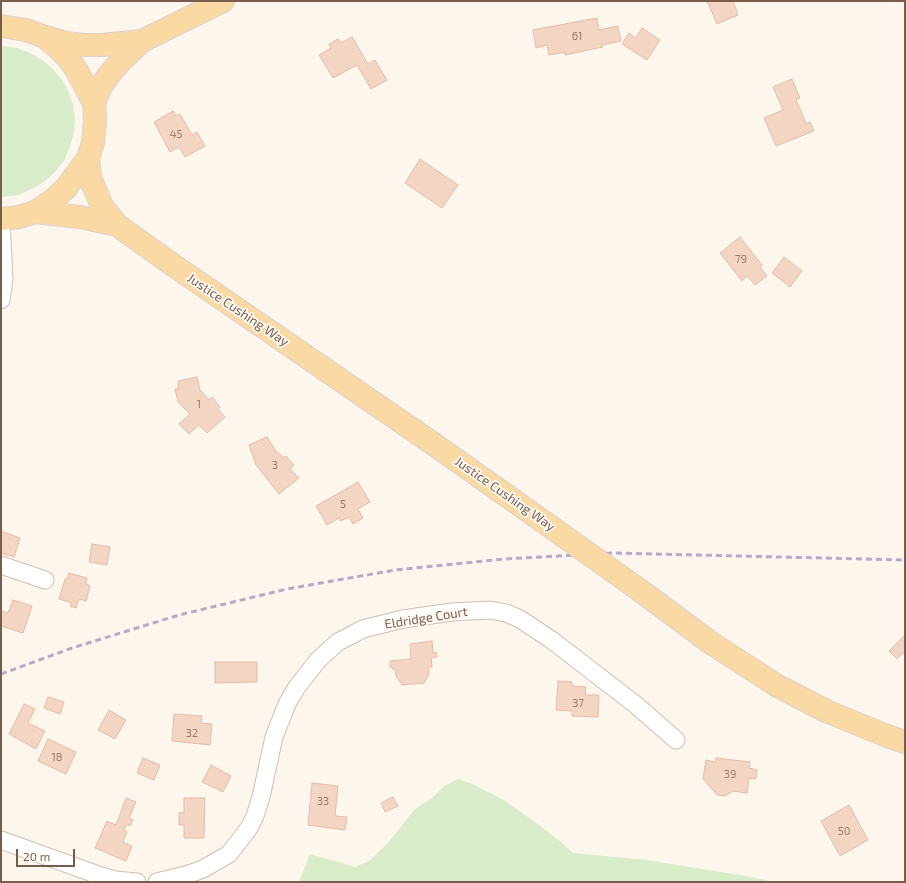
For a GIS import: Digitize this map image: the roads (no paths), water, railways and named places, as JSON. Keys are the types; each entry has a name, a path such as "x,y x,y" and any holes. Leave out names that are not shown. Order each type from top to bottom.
{"main road":[{"path":"1,219 35,212 52,201 66,188 88,158 93,143 95,130 94,103 100,88 119,63 142,41 223,1"},
{"path":"1,26 26,30 67,43 83,45 102,45 142,41"},
{"path":"45,37 59,49 72,65 94,103"},
{"name":"Justice Cushing Way","path":"88,158 90,177 102,206 117,225 534,515 711,643 776,685 826,711 881,734 905,742"},
{"name":"Justice Cushing Way","path":"35,212 80,217 117,225"}],"street":[{"path":"1,219 4,279 1,300"},
{"path":"1,565 45,580"},
{"name":"Eldridge Court","path":"157,882 174,879 203,869 229,854 245,834 255,816 261,797 274,737 287,704 300,683 318,660 338,642 363,630 383,624 418,616 452,612 490,610 506,613 520,619 553,641 636,705 676,740"},
{"path":"1,840 101,876 115,880 137,882"}],"railway":[{"path":"1,674 72,648 179,615 287,589 395,570 504,559 613,553 905,560"}]}
